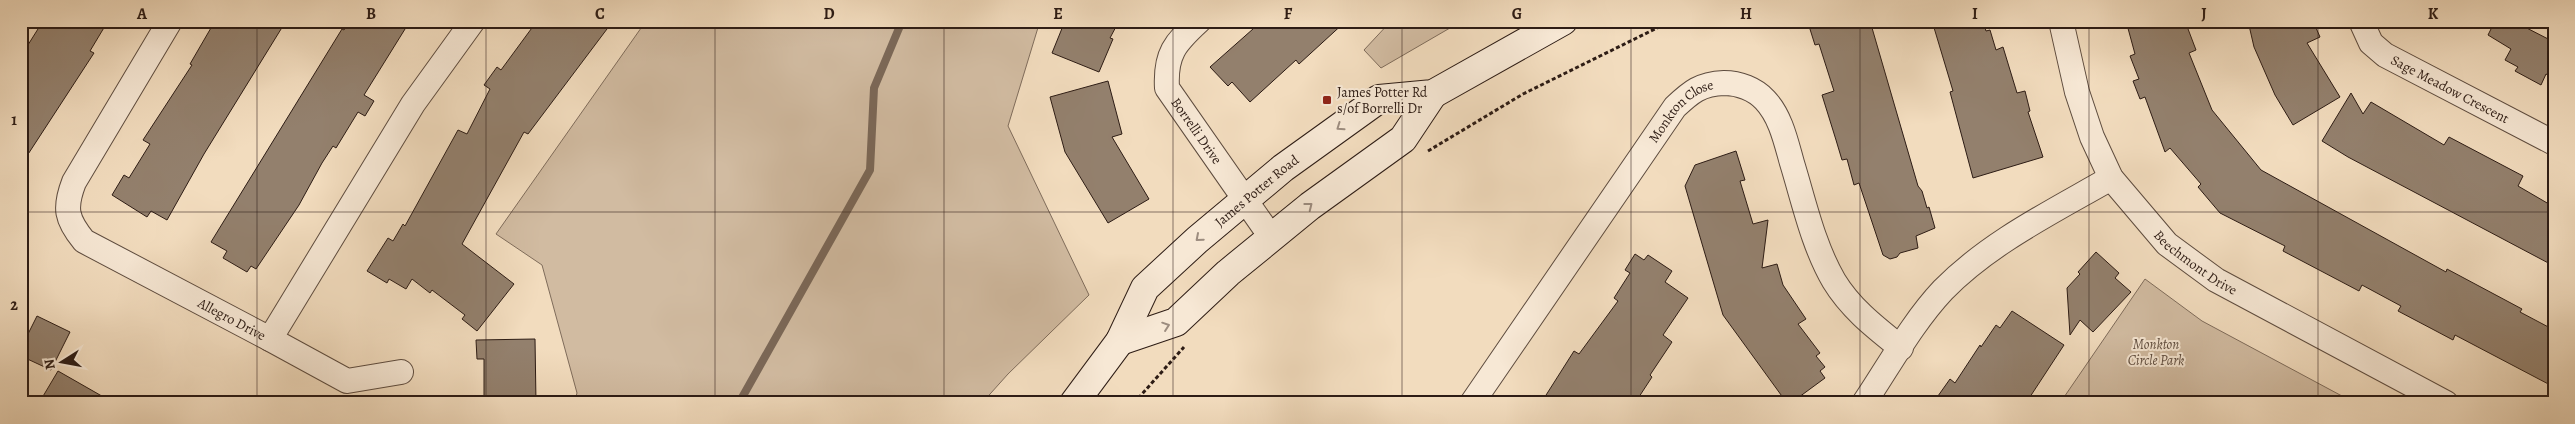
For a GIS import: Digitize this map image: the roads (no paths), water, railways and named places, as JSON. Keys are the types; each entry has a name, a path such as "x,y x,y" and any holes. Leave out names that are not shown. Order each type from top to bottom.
{"main road":[{"name":"James Potter Road","path":"1074,403 1120,341 1146,288 1244,200 1283,168 1379,99 1432,94 1563,21"},
{"name":"James Potter Road","path":"1120,341 1176,322 1228,273 1271,237 1310,206 1403,139 1432,94"}],"street":[{"name":"Allegro Drive","path":"170,21 74,182 67,204 72,227 84,241 270,339 414,104 473,21"},
{"name":"Borrelli Drive","path":"1199,21 1173,47 1166,69 1168,88 1271,237"},
{"name":"Beechmont Drive","path":"2061,21 2077,92 2092,137 2111,178 2167,244 2216,280 2446,403"},
{"name":"Sage Meadow Crescent","path":"2361,21 2371,43 2385,55 2554,143"},
{"name":"Monkton Close","path":"1472,403 1675,107 1692,90 1713,84 1732,83 1752,90 1766,101 1782,128 1815,238 1834,281 1850,303 1870,324 1901,348"},
{"path":"1864,403 1920,319 1943,291 1965,270 2008,240 2111,178"},
{"path":"270,339 346,381 401,372"}],"waterway":[{"path":"739,403 870,170 874,88 902,21"}],"place":[{"name":"James Potter Rd s/of Borrelli Dr","path":"1327,100"}],"park label":[{"name":"Monkton Circle Park","path":"2156,352"}]}
